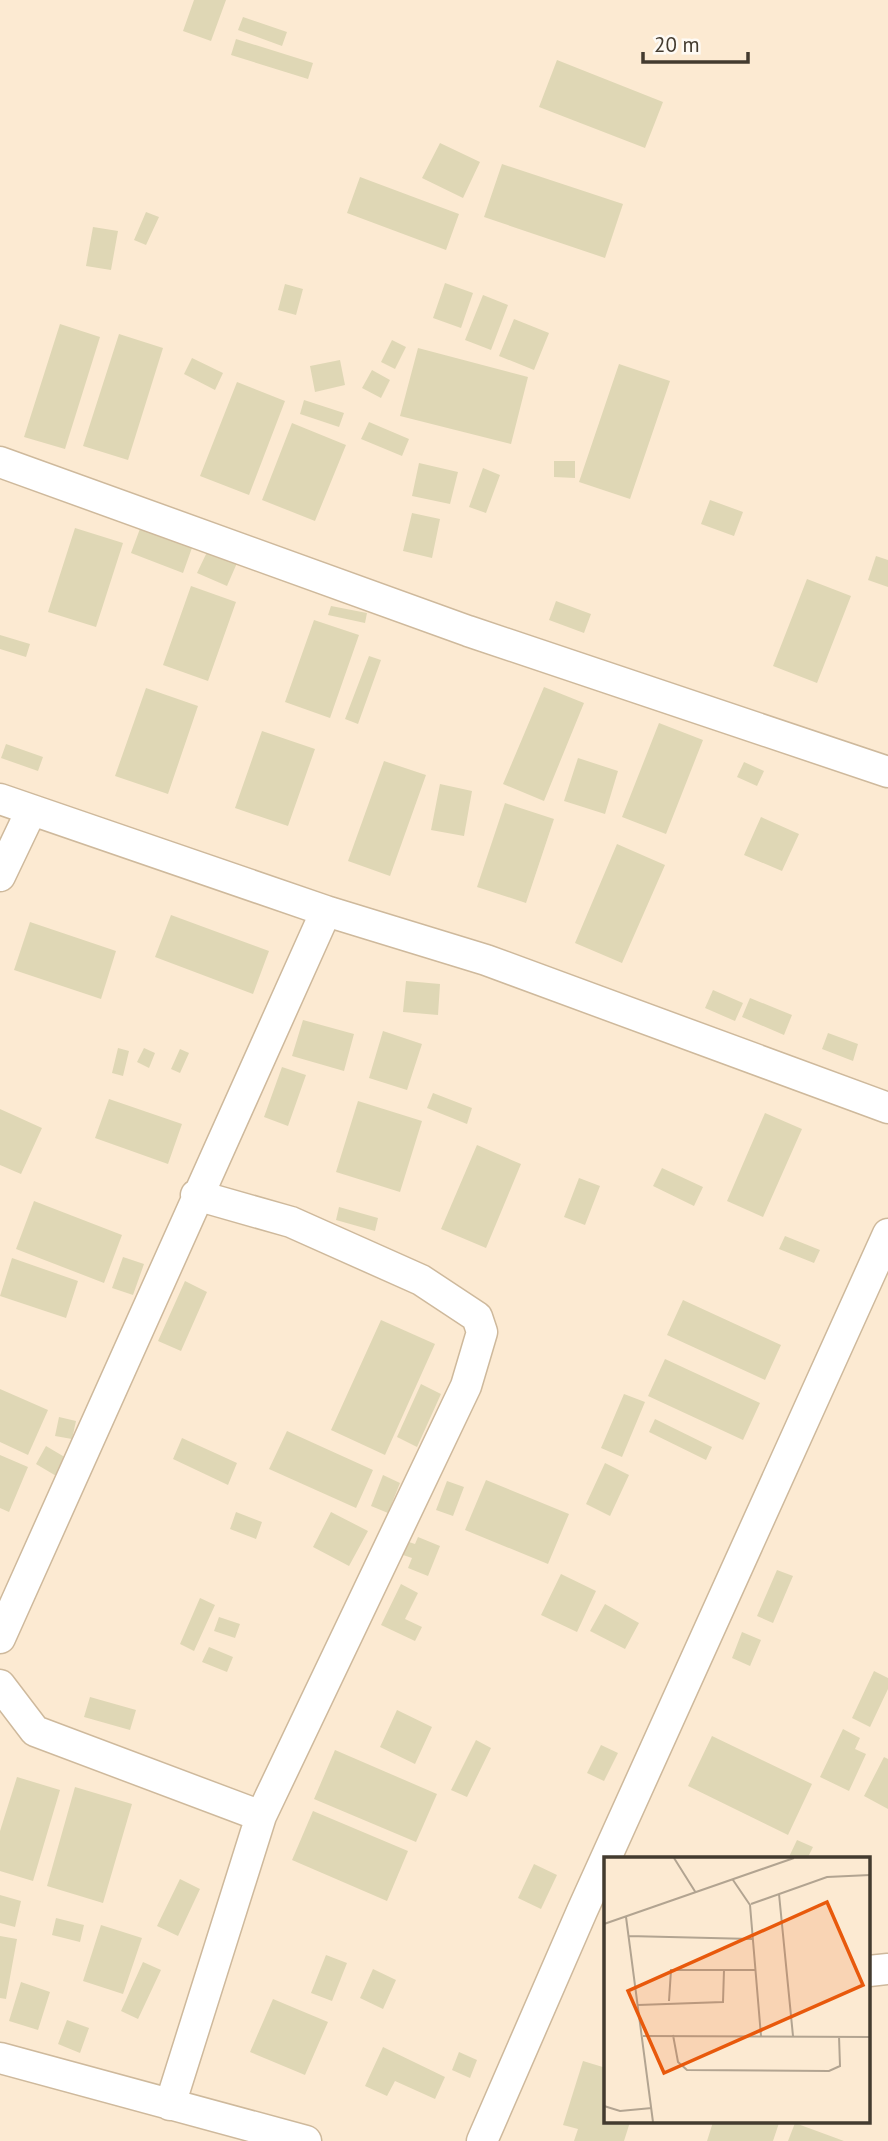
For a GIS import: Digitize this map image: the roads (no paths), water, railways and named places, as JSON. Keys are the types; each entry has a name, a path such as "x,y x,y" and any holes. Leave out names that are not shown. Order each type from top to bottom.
{"street":[{"path":"0,462 468,631 888,772"},
{"path":"0,799 326,911 486,960 888,1108"},
{"path":"0,876 31,811"},
{"path":"0,1638 326,911"},
{"path":"170,2105 261,1816 466,1386 482,1332 477,1317 421,1280 291,1222 197,1195"},
{"path":"619,1857 888,1234"},
{"path":"0,1685 34,1731 261,1816"},
{"path":"482,2141 604,1891"},
{"path":"870,1971 888,1969"},
{"path":"0,2057 306,2141"}]}
